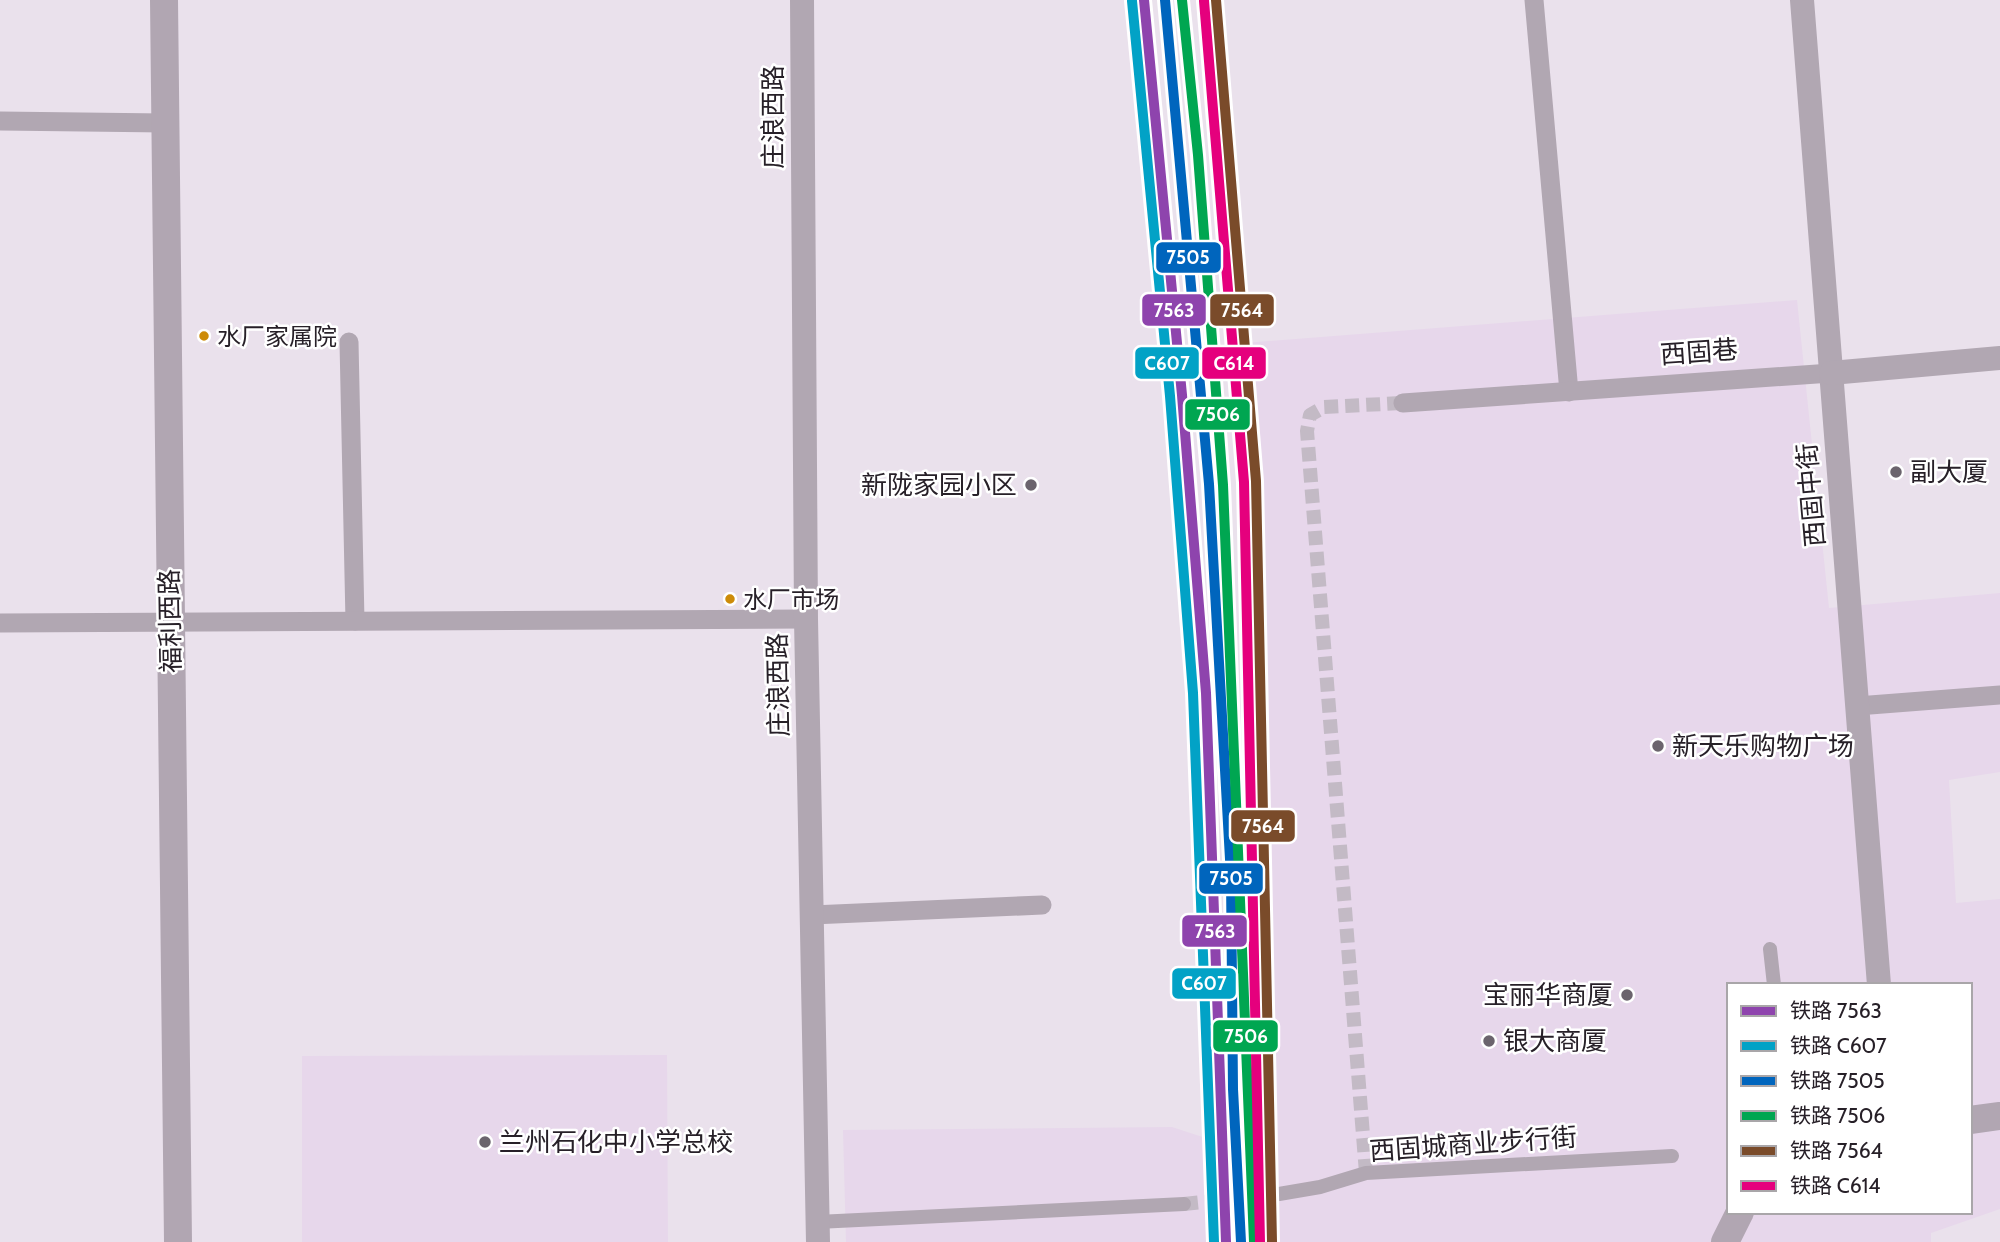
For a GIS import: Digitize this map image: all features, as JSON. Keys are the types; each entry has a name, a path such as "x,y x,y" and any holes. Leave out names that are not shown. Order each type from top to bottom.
{"main road":[{"name":"福利西路","path":"164,0 178,1242"},
{"path":"1972,1120 2000,1116"},
{"path":"1725,1242 1739,1214"}],"street":[{"name":"庄浪西路","path":"802,0 806,619 818,1232"},
{"path":"1534,0 1569,392"},
{"name":"西固中街","path":"1802,0 1879,983"},
{"path":"0,121 165,123"},
{"path":"349,342 355,621"},
{"name":"西固巷","path":"1403,404 2000,358"},
{"path":"0,623 806,619"},
{"path":"1857,706 2000,695"},
{"path":"812,915 1042,905"},
{"path":"1770,949 1774,983"},
{"name":"西固城商业步行街","path":"1279,1194 1320,1187 1366,1173 1672,1156"},
{"path":"818,1232 1184,1204"}],"shaded area":[{"path":"1797,300 1829,608 2000,593 2000,772 1949,780 1956,903 2000,899 2000,1209 1931,1233 1931,1242 846,1242 843,1130 1172,1127 1273,1160 1244,343"},
{"name":"兰州石化中小学总校","path":"667,1055 668,1242 302,1242 302,1056"}],"tunnel":[{"path":"1366,1173 1307,431 1310,415 1324,407 1403,403"},
{"path":"1184,1204 1279,1194"}],"rail line":[{"name":"7563","path":"1144,0 1182,395 1206,693 1226,1242"},
{"name":"7505","path":"1165,0 1209,484 1231,877 1233,1089 1241,1242"},
{"name":"7506","path":"1182,0 1198,155 1223,485 1254,1242"},
{"name":"7564","path":"1216,0 1256,481 1272,1242"},
{"name":"C607","path":"1132,1 1170,396 1193,693 1214,1242"},
{"name":"C614","path":"1204,1 1244,482 1260,1242"}],"place":[{"name":"水厂家属院","path":"204,336"},
{"name":"副大厦","path":"1896,472"},
{"name":"新陇家园小区","path":"1031,485"},
{"name":"水厂市场","path":"730,599"},
{"name":"新天乐购物广场","path":"1658,746"},
{"name":"宝丽华商厦","path":"1627,995"},
{"name":"银大商厦","path":"1489,1041"},
{"name":"兰州石化中小学总校","path":"485,1142"}]}
